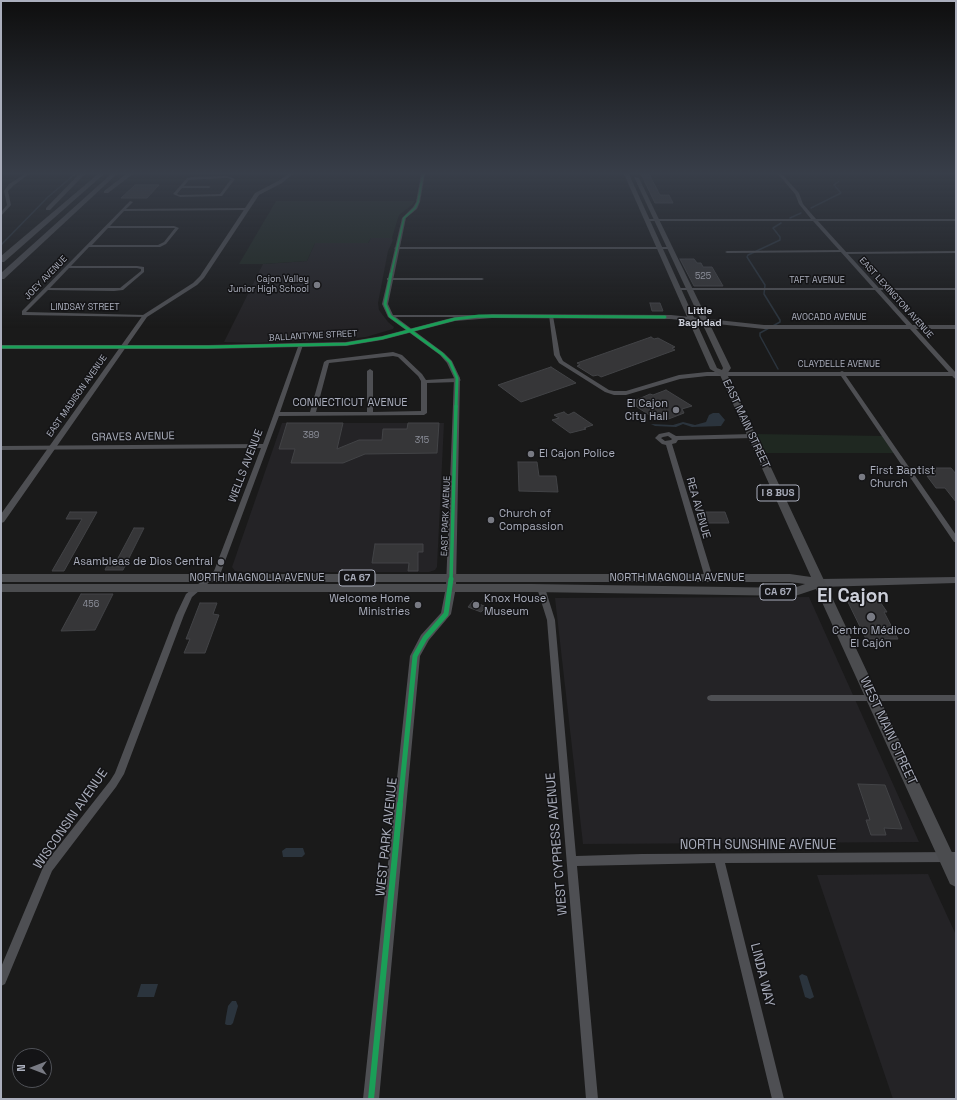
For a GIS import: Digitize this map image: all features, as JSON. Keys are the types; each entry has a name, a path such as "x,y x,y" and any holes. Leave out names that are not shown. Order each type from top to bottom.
{"highway":[{"path":"1,259 33,225"},
{"path":"1,259 41,225"},
{"path":"1,277 58,225"},
{"path":"24,256 64,225"}],"main road":[{"name":"EAST MAIN STREET","path":"649,225 714,369 723,374 820,583"},
{"name":"EAST MAIN STREET","path":"659,225 727,368 723,374"},
{"name":"BALLANTYNE STREET","path":"1,347 301,345 359,342 455,319 492,316 665,317 703,320"},
{"name":"AVOCADO AVENUE","path":"703,320 764,327 956,327"},
{"name":"NORTH MAGNOLIA AVENUE","path":"1,578 210,578 452,583 603,584 689,590 795,592 820,583"},
{"name":"NORTH MAGNOLIA AVENUE","path":"1,588 200,587 452,583 541,588 709,578 790,578 820,583"},
{"path":"689,590 705,586 709,578"},
{"path":"820,583 956,580"},
{"name":"WEST MAIN STREET","path":"820,583 873,698 951,857 956,879"}],"street":[{"name":"EAST MADISON AVENUE","path":"2,517 53,448 145,316 195,284 202,277 236,225"},
{"path":"402,225 389,279 386,304 390,316 492,316"},
{"name":"EAST LEXINGTON AVENUE","path":"820,225 910,327 955,375"},
{"path":"88,246 155,246 165,243 177,228 107,226"},
{"name":"JOEY AVENUE","path":"24,314 24,312 107,226"},
{"path":"396,248 669,248"},
{"path":"727,252 956,252"},
{"path":"46,290 114,290 125,286 143,271 143,268 137,267 69,267"},
{"path":"389,279 482,279"},
{"name":"TAFT AVENUE","path":"678,289 956,289"},
{"name":"LINDSAY STREET","path":"24,314 145,316"},
{"name":"EAST PARK AVENUE","path":"390,316 442,354 450,362 458,380 452,583"},
{"name":"CLAYDELLE AVENUE","path":"551,316 557,355 561,362 607,391 626,393 679,377 723,374 842,373 955,375"},
{"name":"WELLS AVENUE","path":"200,587 217,572 265,446 301,345"},
{"path":"313,413 327,362 393,354 400,356 420,375 424,382 458,380"},
{"path":"370,371 370,413"},
{"path":"842,373 956,540"},
{"name":"CONNECTICUT AVENUE","path":"276,414 424,413 424,382"},
{"name":"REA AVENUE","path":"676,438 666,434 658,437 660,441 669,443 709,578"},
{"path":"669,443 674,442 676,438 752,436"},
{"name":"GRAVES AVENUE","path":"1,448 265,446"},
{"name":"WEST PARK AVENUE","path":"371,1099 415,656 425,638 446,614 452,583"},
{"name":"WISCONSIN AVENUE","path":"1,980 48,868 98,805 116,779 180,615 189,596 200,587"},
{"name":"WEST CYPRESS AVENUE","path":"541,588 552,620 592,1099"},
{"path":"712,698 956,698"},
{"name":"NORTH SUNSHINE AVENUE","path":"571,861 951,857"},
{"name":"LINDA WAY","path":"719,859 778,1099"}],"shaded area":[{"path":"262,225 396,225 392,238 371,238 368,243 315,243 307,261 239,264"},
{"name":"Cajon Valley Junior High School","path":"371,238 392,238 393,240 388,251 378,303 379,310 394,327 393,329 366,337 346,339 254,343 224,342 263,264 307,261 315,243 368,243"},
{"path":"719,413 725,420 721,426 692,427 683,424 676,427 655,426 651,424 673,425 683,422 695,425 706,422 709,415"},
{"path":"282,423 444,423 437,567 435,570 429,572 235,571 232,567"},
{"path":"754,434 884,436 896,453 762,453"},
{"path":"809,597 919,842 583,844 555,598"},
{"path":"286,848 303,848 305,854 302,857 283,857 282,851"},
{"path":"928,874 956,935 956,1099 893,1099 817,875"},
{"path":"802,974 807,976 814,997 810,999 805,997 799,976"},
{"path":"141,984 158,984 154,997 137,997"},
{"path":"232,1001 236,1001 238,1006 233,1023 231,1025 227,1025 225,1024 228,1006"}],"building":[{"path":"680,259 694,259 697,263 701,263 703,267 712,267 723,286 694,286"},
{"path":"650,303 660,303 663,311 652,311"},
{"path":"651,337 654,339 658,338 675,347 672,348 675,350 601,377 598,375 593,376 577,366 580,365 577,363"},
{"path":"551,367 576,383 521,402 498,385"},
{"name":"El Cajon City Hall","path":"666,390 692,406 682,409 684,413 666,420 654,418 637,407 634,401 650,394 653,395"},
{"path":"564,412 568,415 574,412 593,425 584,428 586,429 570,433 552,420 559,418 554,415"},
{"path":"287,423 343,423 337,449 359,440 382,440 383,429 407,429 408,423 439,423 437,453 365,454 343,463 291,463 295,449 279,449"},
{"name":"El Cajon Police","path":"518,462 537,462 539,476 556,476 558,492 519,491"},
{"path":"930,468 951,468 956,474 956,502 945,488 936,488 927,476 936,476"},
{"path":"70,512 97,512 64,571 52,571 82,519 66,519"},
{"path":"700,512 725,512 729,523 704,523"},
{"path":"134,528 144,528 123,570 105,570 109,561 117,560"},
{"path":"375,544 423,544 423,552 418,552 418,571 408,571 409,563 372,563"},
{"name":"Centro Médico El Cajón","path":"850,593 874,593 887,612 884,612 898,639 866,639 846,598 853,598"},
{"path":"81,594 113,594 95,630 61,631"},
{"name":"Knox House Museum","path":"473,601 486,607 481,612 468,607"},
{"path":"200,603 217,603 213,614 219,615 205,653 184,653 190,639 186,639"},
{"path":"858,784 885,785 902,829 884,828 886,835 871,835 866,820 870,820"}],"waterway":[{"path":"1,245 20,225"},
{"path":"777,225 773,228 780,237 780,240 748,255 747,257 765,285 764,294 780,320 780,322 760,333 760,336 778,369"}],"cycle path":[{"path":"371,1099 415,656 425,638 446,614 451,587 457,378 450,362 442,354 390,316 385,304 402,225"},
{"path":"1,347 208,347 346,344 382,338 455,319 479,316 665,317"}],"place":[{"name":"Cajon Valley Junior High School","path":"317,285"},
{"name":"El Cajon City Hall","path":"676,410"},
{"name":"El Cajon Police","path":"531,454"},
{"name":"First Baptist Church","path":"862,477"},
{"name":"Church of Compassion","path":"491,520"},
{"name":"Asambleas de Dios Central","path":"221,562"},
{"name":"Welcome Home Ministries","path":"418,605"},
{"name":"Knox House Museum","path":"476,605"},
{"name":"Centro Médico El Cajón","path":"871,617"}],"district":[{"name":"Little Baghdad","path":"700,316"},
{"name":"El Cajon","path":"853,597"}]}
